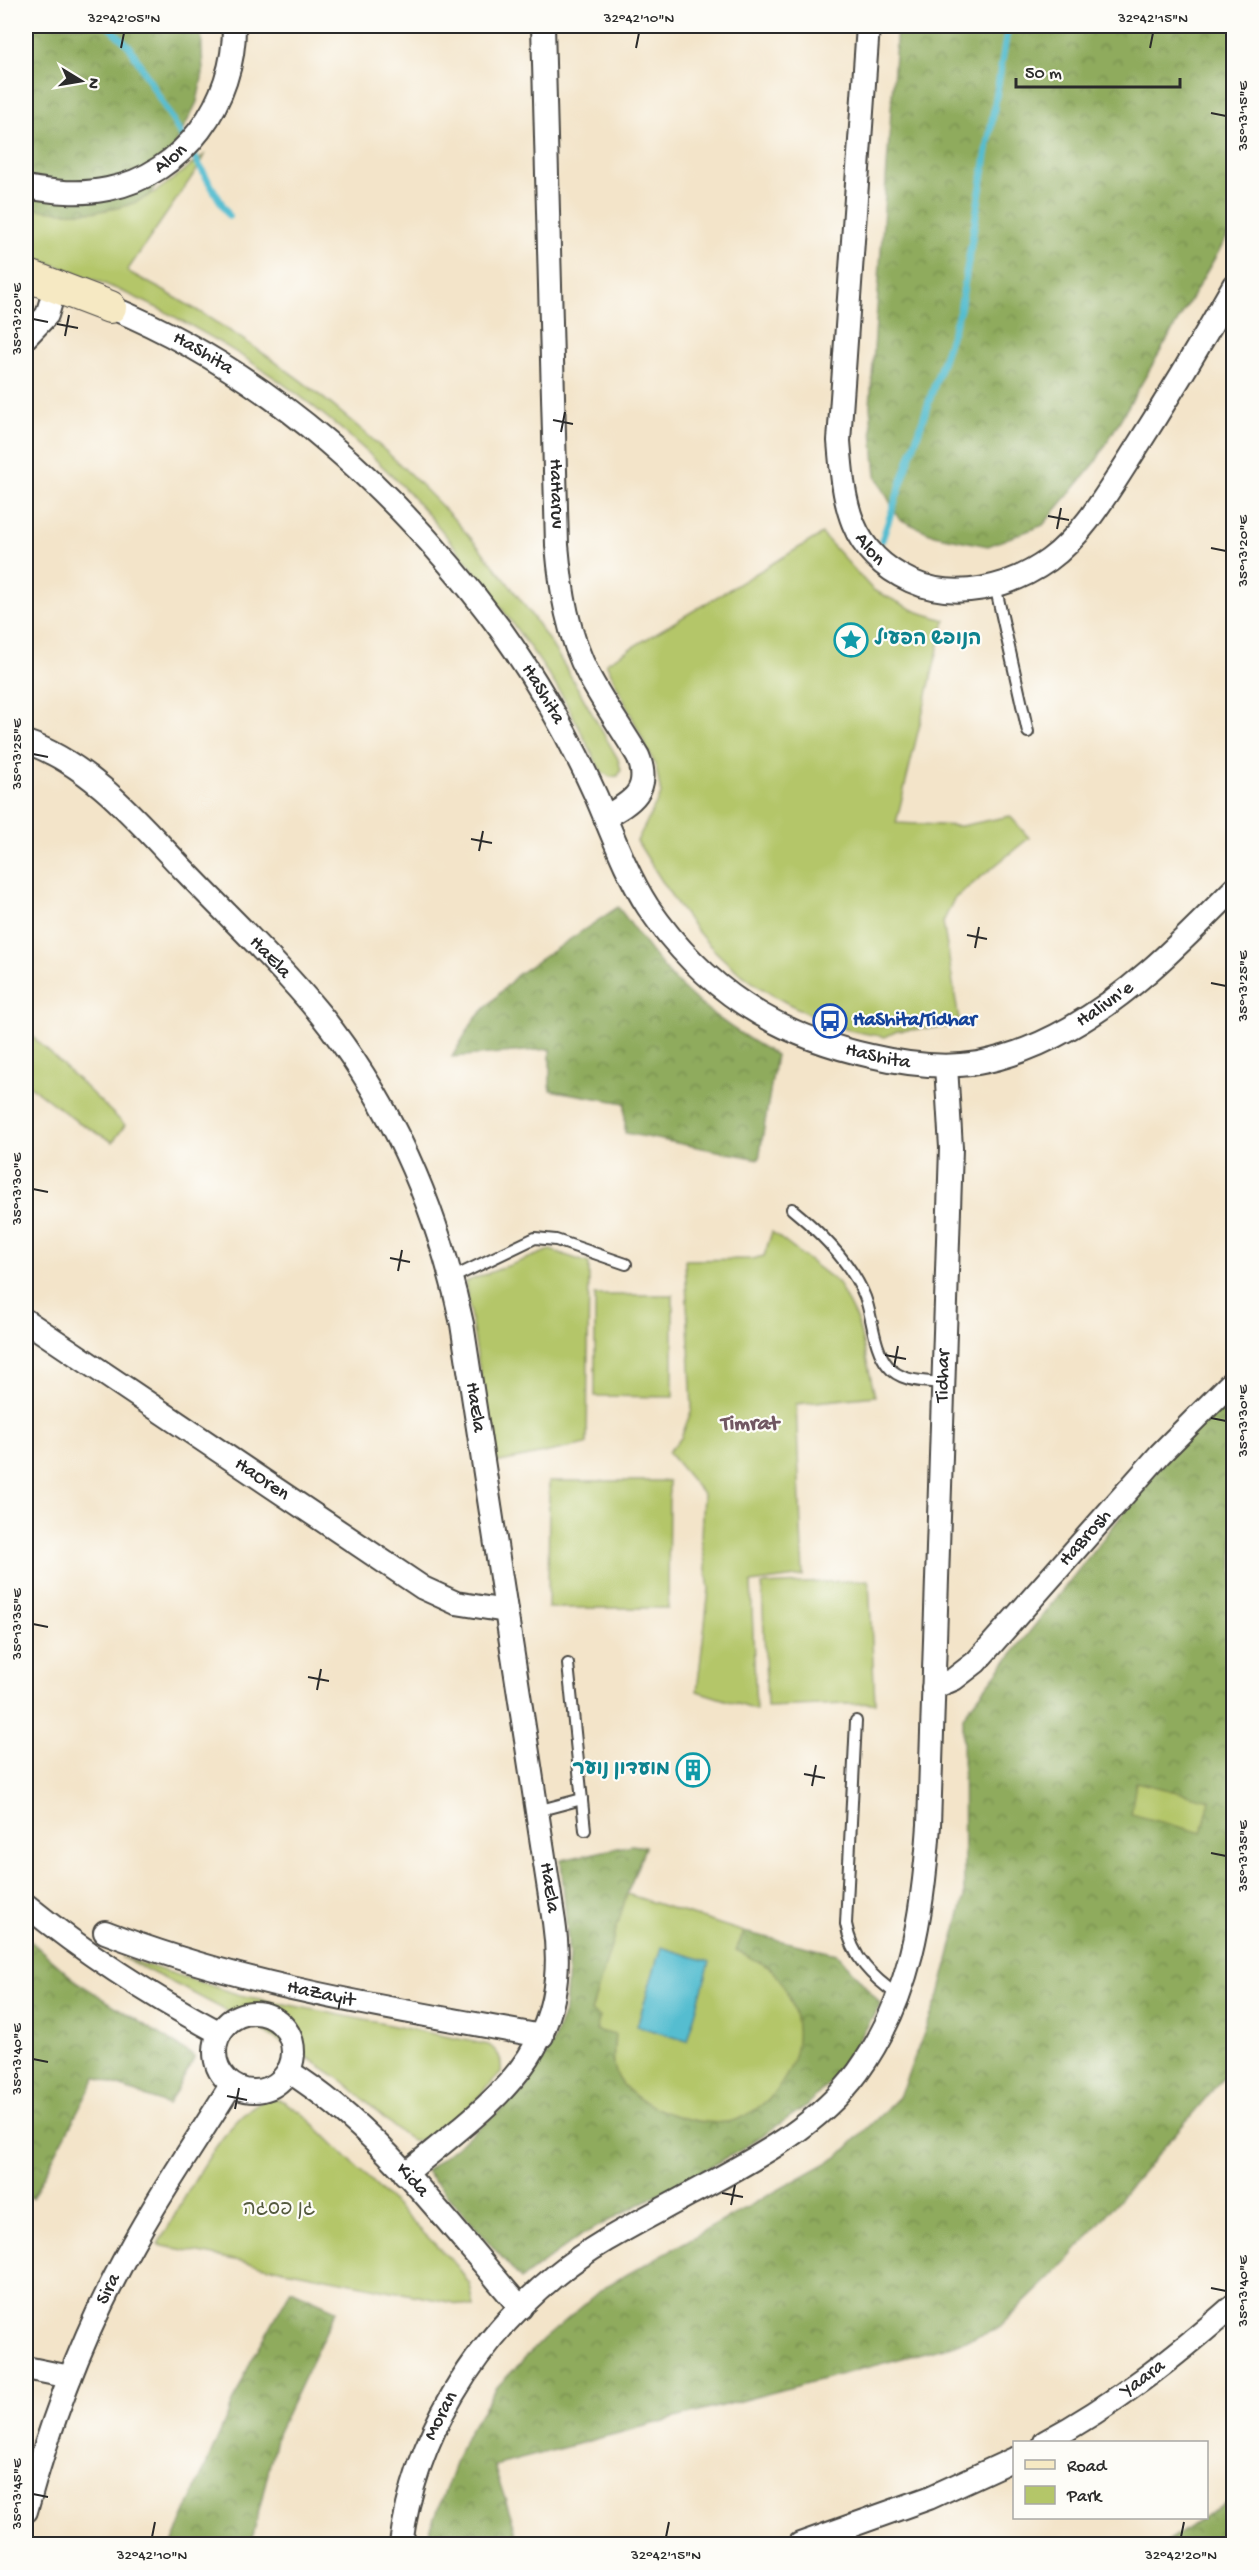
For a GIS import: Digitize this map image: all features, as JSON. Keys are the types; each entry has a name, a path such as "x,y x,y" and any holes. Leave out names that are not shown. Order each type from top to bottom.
{"main road":[{"path":"26,275 110,307"}],"street":[{"name":"Alon","path":"26,187 67,192 107,189 143,178 174,158 200,130 223,93 231,69 234,26"},
{"name":"HaHaruv","path":"543,26 557,534 561,583 568,621 580,658 638,756 644,773 639,791 632,800 605,817"},
{"name":"Alon","path":"868,26 839,441 843,498 861,542 890,571 926,588 967,591 1009,582 1049,560 1083,526 1160,411 1233,285"},
{"path":"26,337 47,315 56,285"},
{"name":"HaShita","path":"110,307 173,337 276,402 356,467 416,526 459,576 524,664 567,737 605,817 620,855 646,903 676,945 710,980 750,1009 793,1032 840,1049 891,1060 946,1066"},
{"name":"HaEla","path":"26,742 81,772 124,808 319,1014 372,1088 401,1140 429,1204 452,1278 462,1324 558,1947 555,1995 542,2036 528,2061 494,2101 405,2175"},
{"name":"Halivn'e","path":"946,1066 977,1063 1009,1055 1040,1043 1097,1012 1162,961 1233,889"},
{"name":"Tidhar","path":"899,1996 916,1943 925,1887 951,1148 946,1066"},
{"name":"HaOren","path":"26,1321 423,1588 456,1603 506,1611"},
{"name":"HaBrosh","path":"933,1688 954,1679 976,1662 1152,1462 1233,1380"},
{"path":"26,1905 63,1935 119,1974 220,2033"},
{"name":"HaZayit","path":"105,1932 200,1966 280,1987 542,2036"},
{"name":"Moran","path":"401,2544 405,2516 426,2445 459,2381 503,2324 557,2274 621,2232 749,2162 791,2136 826,2107 856,2073 882,2035 899,1996"},
{"path":"247,2013 260,2013 272,2017 290,2036 292,2062 288,2071 279,2084 267,2090 254,2092 231,2085 221,2075 216,2063 214,2050 220,2033 234,2018 247,2013"},
{"name":"Kida","path":"288,2071 354,2120 521,2308"},
{"name":"Sira","path":"26,2511 70,2377 96,2316 142,2228 231,2085"},
{"name":"Yaara","path":"1047,2441 1129,2391 1190,2344 1233,2305"},
{"path":"26,2368 70,2377"},
{"path":"800,2544 929,2498 1013,2459"}],"lane":[{"path":"995,585 1028,732"},
{"path":"792,1209 832,1248 864,1295 882,1356 888,1368 908,1380 943,1383"},
{"path":"452,1278 536,1238 556,1240 626,1264"},
{"path":"568,1664 585,1830"},
{"path":"856,1721 847,1930 858,1959 875,1978 899,1996"},
{"path":"537,1811 582,1799"}],"green space":[{"path":"26,26 201,26 203,73 197,102 109,277 26,247"},
{"path":"897,26 1233,26 1233,227 1095,463 1043,525 988,546 934,535 899,519 876,476 870,406"},
{"path":"204,155 198,168 127,271 188,305 248,343 362,430 414,478 464,530 509,584 549,641 618,759 621,770 618,776 610,777 601,771 551,678 464,558 415,499 341,429 258,367 169,314 122,291 26,256 26,207 40,210 88,212 135,203 170,182"},
{"path":"822,534 873,590 918,612 945,620 896,823 961,826 1010,816 1029,838 954,899 943,922 960,1026 897,1031 885,1037 832,1025 773,995 747,978 705,941 671,896 637,841 661,794 656,767 606,663"},
{"path":"618,907 654,956 685,990 729,1026 776,1055 759,1159 625,1133 625,1103 550,1090 550,1049 452,1057 474,1020 517,975"},
{"path":"26,1030 125,1125 113,1142 75,1120 26,1083"},
{"path":"772,1232 838,1283 858,1323 875,1396 796,1404 803,1576 751,1583 756,1710 697,1691 709,1589 701,1537 703,1494 668,1452 681,1438 692,1409 685,1260 752,1259 764,1256"},
{"path":"550,1250 589,1263 587,1444 495,1463 465,1282"},
{"path":"595,1295 673,1295 673,1397 595,1396"},
{"path":"1233,1385 1233,2066 1067,2261 996,2330 948,2346 494,2466 520,2544 425,2544 465,2437 497,2387 543,2340 606,2286 839,2156 899,2097 939,1995 964,1898 963,1716 1205,1410"},
{"path":"549,1481 669,1481 668,1608 548,1608"},
{"path":"869,1580 875,1703 767,1707 762,1585"},
{"path":"1136,1782 1210,1800 1202,1833 1131,1814"},
{"path":"632,1845 645,1847 627,1894 600,2017 615,2034 613,2063 771,1969 736,1950 744,1932 837,1954 881,2004 837,2075 806,2106 741,2150 580,2236 521,2279 426,2171 524,2091 552,2045 565,2009 569,1955 561,1860"},
{"path":"627,1894 744,1932 736,1950 772,1970 780,1979 795,2015 797,2034 795,2052 790,2068 781,2084 755,2110 738,2119 725,2122 691,2120 656,2108 640,2099 628,2090 616,2074 615,2035 596,2030 600,2017 591,2012"},
{"path":"26,1937 77,1982 195,2057 168,2105 96,2077 32,2198 26,2196"},
{"path":"121,1957 240,1995 489,2045 500,2057 501,2073 448,2126 423,2139 412,2140 344,2082 291,2048 235,2015"},
{"name":"גן פסגה","path":"270,2098 283,2101 301,2112 458,2267 470,2285 474,2307 158,2245 192,2184 222,2139 254,2106"},
{"path":"291,2290 336,2310 277,2434 251,2544 172,2544 250,2363"},
{"path":"1233,2497 1233,2544 1165,2544 1201,2519 1208,2519 1208,2514"}],"water":[{"path":"661,1947 710,1962 687,2041 637,2026"}],"waterway":[{"path":"108,26 129,46 229,216"},
{"path":"882,540 960,310 1008,26"}],"place":[{"name":"הנופש הפעיל","path":"851,640"},
{"name":"HaShita/Tidhar","path":"830,1021"},
{"name":"מועדון נוער","path":"693,1770"}],"district":[{"name":"Timrat","path":"750,1425"}]}
